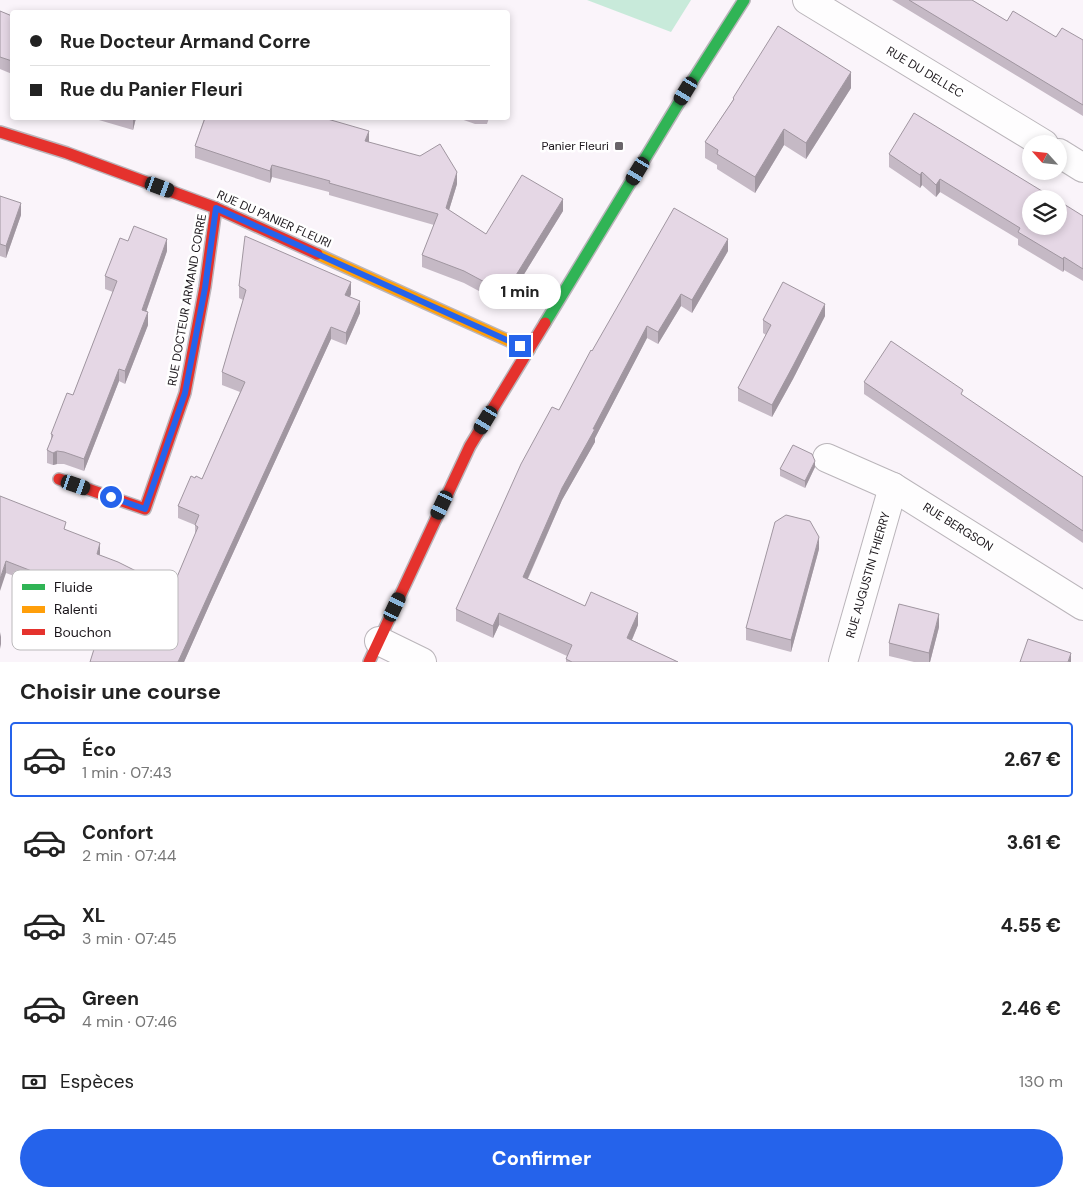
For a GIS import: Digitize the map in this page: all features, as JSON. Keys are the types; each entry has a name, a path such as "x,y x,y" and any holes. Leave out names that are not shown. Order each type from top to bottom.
{"street":[{"path":"422,662 374,652 470,446 686,91 744,0"},
{"name":"RUE DU DELLEC","path":"807,0 1029,135"},
{"name":"RUE DU PANIER FLEURI","path":"0,132 67,153 216,208 529,350"},
{"path":"1068,159 1083,168"},
{"name":"RUE DOCTEUR ARMAND CORRE","path":"58,479 145,509 185,393 205,288 216,208"},
{"name":"RUE BERGSON","path":"828,458 893,487 1083,606"},
{"name":"RUE AUGUSTIN THIERRY","path":"843,662 893,487"}],"green space":[{"path":"587,0 691,0 671,32"}],"building":[{"path":"909,0 972,0 1007,21 1013,11 1056,37 1062,28 1083,40 1083,105"},
{"path":"0,11 10,15 10,60 0,57"},
{"path":"778,26 851,72 806,143 784,129 755,177 717,154 718,150 705,142 734,99"},
{"path":"914,113 1040,190 1022,190 1022,234 1018,232 1020,228 940,179 936,185 922,172 920,175 889,154"},
{"path":"204,120 331,120 369,131 365,141 420,156 440,144 457,172 446,208 486,234 522,175 563,199 505,293 464,271 422,255 438,214 272,165 270,171 195,146"},
{"path":"0,196 21,203 6,246 0,244"},
{"path":"1067,206 1083,216 1083,269 1064,257 1063,259 1023,235 1067,235"},
{"path":"674,208 728,239 692,300 681,294 658,332 647,326 593,429 595,429 562,488 523,577 585,606 591,592 638,613 627,638 678,662 572,662 566,659 572,645 499,613 493,626 456,609 521,464 552,407 559,410 591,350"},
{"path":"134,226 167,239 142,310 148,312 125,371 119,369 84,459 64,452 57,451 53,453 47,450 53,435 51,434 67,393 73,395 117,281 105,276 120,238 128,241"},
{"path":"245,236 351,282 345,295 360,301 346,333 331,327 178,662 90,662 94,650 178,650 178,575 198,527 195,525 199,515 178,506 191,476 202,479 245,382 222,372 246,290 239,286"},
{"path":"783,282 825,304 772,405 738,388 771,325 763,320"},
{"path":"891,341 963,390 961,394 1083,477 1083,531 864,382"},
{"path":"793,445 812,454 815,461 805,481 780,469"},
{"path":"0,496 66,522 64,529 100,543 97,554 134,570 29,570 6,561 0,579"},
{"path":"786,515 810,521 819,537 791,640 746,628 775,522"},
{"path":"899,604 939,614 929,653 889,643"},
{"path":"1028,639 1071,653 1068,662 1020,662"}],"traffic: fast":[{"path":"545,323 686,91 744,0"}],"traffic: slow":[{"path":"317,254 529,350"}],"traffic: jam":[{"path":"0,132 67,153 216,208 317,254"},
{"path":"59,479 145,509 185,393 205,287 216,208"},
{"path":"369,662 470,446 545,323"}],"place":[{"name":"Panier Fleuri","path":"619,146"}],"route":[{"path":"111,497 145,509 185,393 205,288 216,208 520,346"}]}
